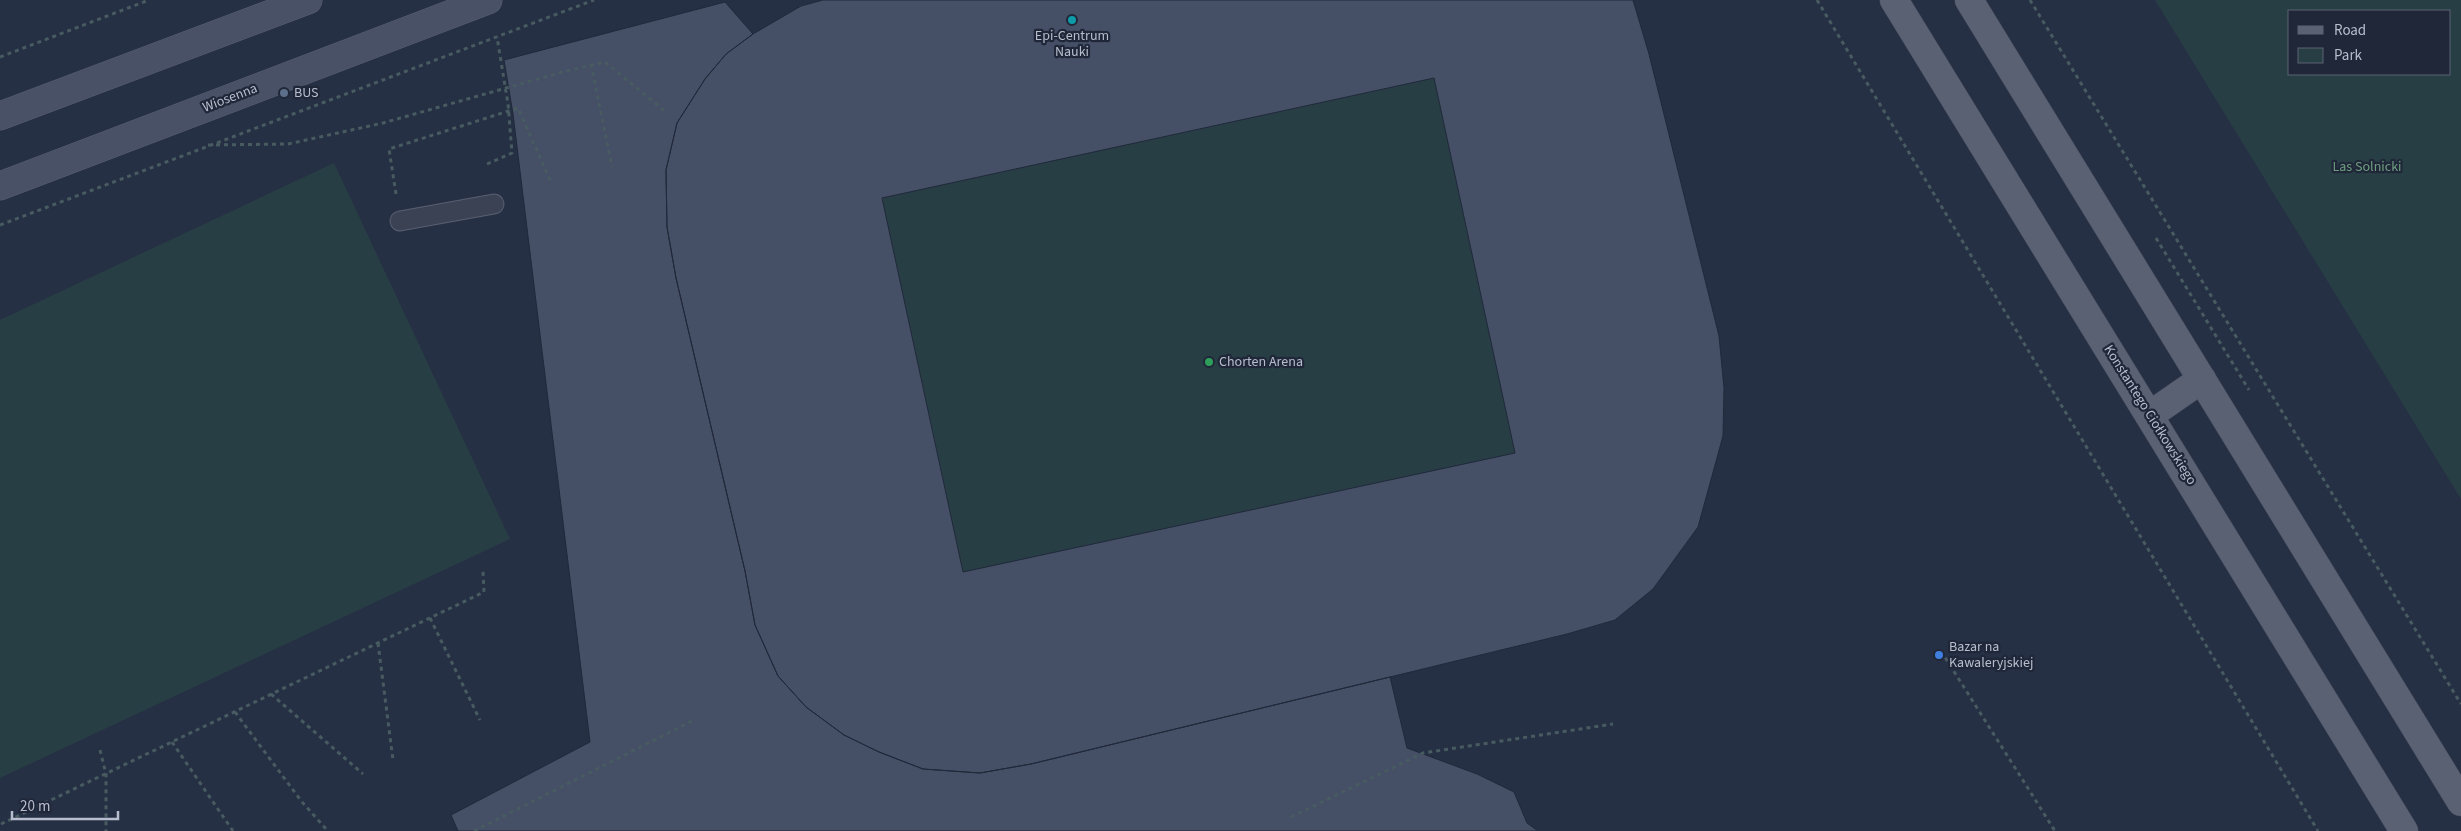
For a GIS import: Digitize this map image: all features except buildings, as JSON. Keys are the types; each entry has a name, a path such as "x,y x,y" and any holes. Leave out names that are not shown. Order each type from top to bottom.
{"main road":[{"path":"0,116 308,0"},
{"name":"Wiosenna","path":"0,186 488,0"},
{"name":"Konstantego Ciołkowskiego","path":"1894,0 2404,831"},
{"path":"1969,0 2461,802"},
{"path":"2150,415 2202,379"}],"lane":[{"path":"400,221 494,204"}],"path":[{"path":"0,57 149,0"},
{"path":"0,225 594,0"},
{"path":"1817,0 2318,831"},
{"path":"2030,0 2461,704"},
{"path":"487,164 512,153 508,104 497,36"},
{"path":"205,146 288,144 383,123 591,64 605,62 666,112"},
{"path":"591,64 612,168"},
{"path":"400,221 389,149 434,136 512,108 518,108 551,182"},
{"path":"1,824 484,592 483,571"},
{"path":"430,618 480,720"},
{"path":"378,643 393,760"},
{"path":"1940,651 2055,831"},
{"path":"272,694 363,774"},
{"path":"235,712 302,802 328,831"},
{"path":"474,831 694,720"},
{"path":"1291,817 1423,753 1613,724"},
{"path":"172,742 234,831"},
{"path":"100,750 106,774 106,831"}],"green space":[{"name":"Chorten Arena","path":"823,0 1633,0 1649,54 1719,336 1724,388 1723,436 1698,527 1653,589 1615,620 1567,634 1031,764 753,34 801,6"},
{"name":"Las Solnicki","path":"2155,0 2461,0 2461,499"},
{"path":"334,163 510,539 0,778 0,320"}],"place":[{"name":"Epi-Centrum Nauki","path":"1072,20"},
{"name":"BUS","path":"284,93"},
{"name":"Chorten Arena","path":"1209,362"},
{"name":"Bazar na Kawaleryjskiej","path":"1939,655"}]}
